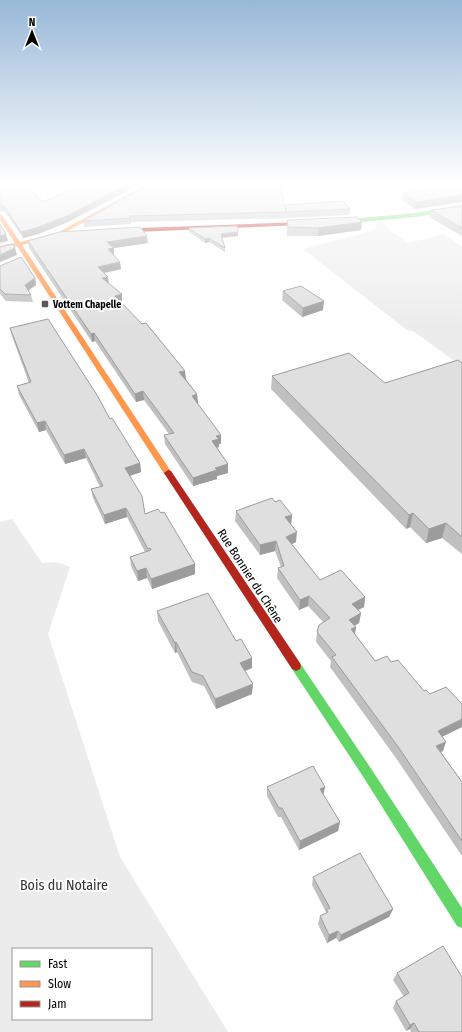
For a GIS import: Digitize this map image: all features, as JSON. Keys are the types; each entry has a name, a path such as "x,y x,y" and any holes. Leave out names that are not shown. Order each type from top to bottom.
{"street":[{"name":"Rue Bonnier du Chêne","path":"11,232 363,767 462,921"},
{"path":"0,248 36,241 62,232"},
{"path":"59,234 76,234"}],"green space":[{"path":"368,232 392,232 408,243 444,234 462,247 462,369 453,360 413,331 407,330 303,249"},
{"name":"Bois du Notaire","path":"12,519 42,563 57,562 70,567 48,634 120,857 228,1032 0,1032 0,522"}],"building":[{"path":"0,232 5,232 6,234 0,236"},
{"path":"58,232 144,232 147,236 107,242 114,248 108,249 120,262 98,267 108,277 102,278 122,294 115,296 142,324 146,323 185,371 179,372 197,394 192,396 221,435 216,436 219,439 212,441 228,464 215,468 217,470 193,478 164,435 174,433 143,391 135,394 94,333 91,334 28,241"},
{"path":"195,232 237,232 221,234 225,248 209,238 205,239"},
{"path":"13,244 15,248 0,255 0,247"},
{"path":"21,257 35,278 25,285 31,295 5,294 0,289 0,266"},
{"path":"301,286 324,301 303,308 283,291"},
{"path":"48,319 97,395 110,419 112,418 140,463 125,468 142,496 145,514 158,509 161,513 164,512 195,564 151,579 146,568 137,571 130,557 151,550 150,548 148,549 126,508 104,515 91,489 103,486 84,449 64,455 45,421 37,423 17,386 31,382 10,328"},
{"path":"349,353 385,383 458,360 462,363 462,537 446,523 429,529 413,513 409,515 272,376"},
{"path":"272,498 275,502 280,500 292,515 285,517 297,532 286,537 320,580 341,570 365,597 352,604 361,613 349,620 356,627 351,629 375,661 387,656 391,662 398,660 424,691 426,690 430,694 446,687 462,704 462,719 438,731 446,742 436,746 462,782 462,841 399,748 332,657 336,655 317,632 319,625 330,618 309,596 300,600 278,568 284,566 276,541 260,545 236,511"},
{"path":"208,593 236,641 241,639 252,658 240,663 253,684 215,699 203,676 192,672 157,611"},
{"path":"313,766 325,787 320,789 340,822 300,841 282,808 279,808 267,787"},
{"path":"360,853 393,909 341,935 338,931 329,935 320,916 328,912 326,910 330,908 313,877"},
{"path":"443,946 462,977 462,1032 419,1032 414,1023 410,1025 396,1001 409,993 397,973"}],"traffic: fast":[{"path":"296,666 368,774 462,921"}],"traffic: slow":[{"path":"11,232 168,473"},
{"path":"0,248 36,241 62,232"}],"traffic: jam":[{"path":"168,473 296,666"}],"place":[{"name":"Vottem Chapelle","path":"45,304"}]}
